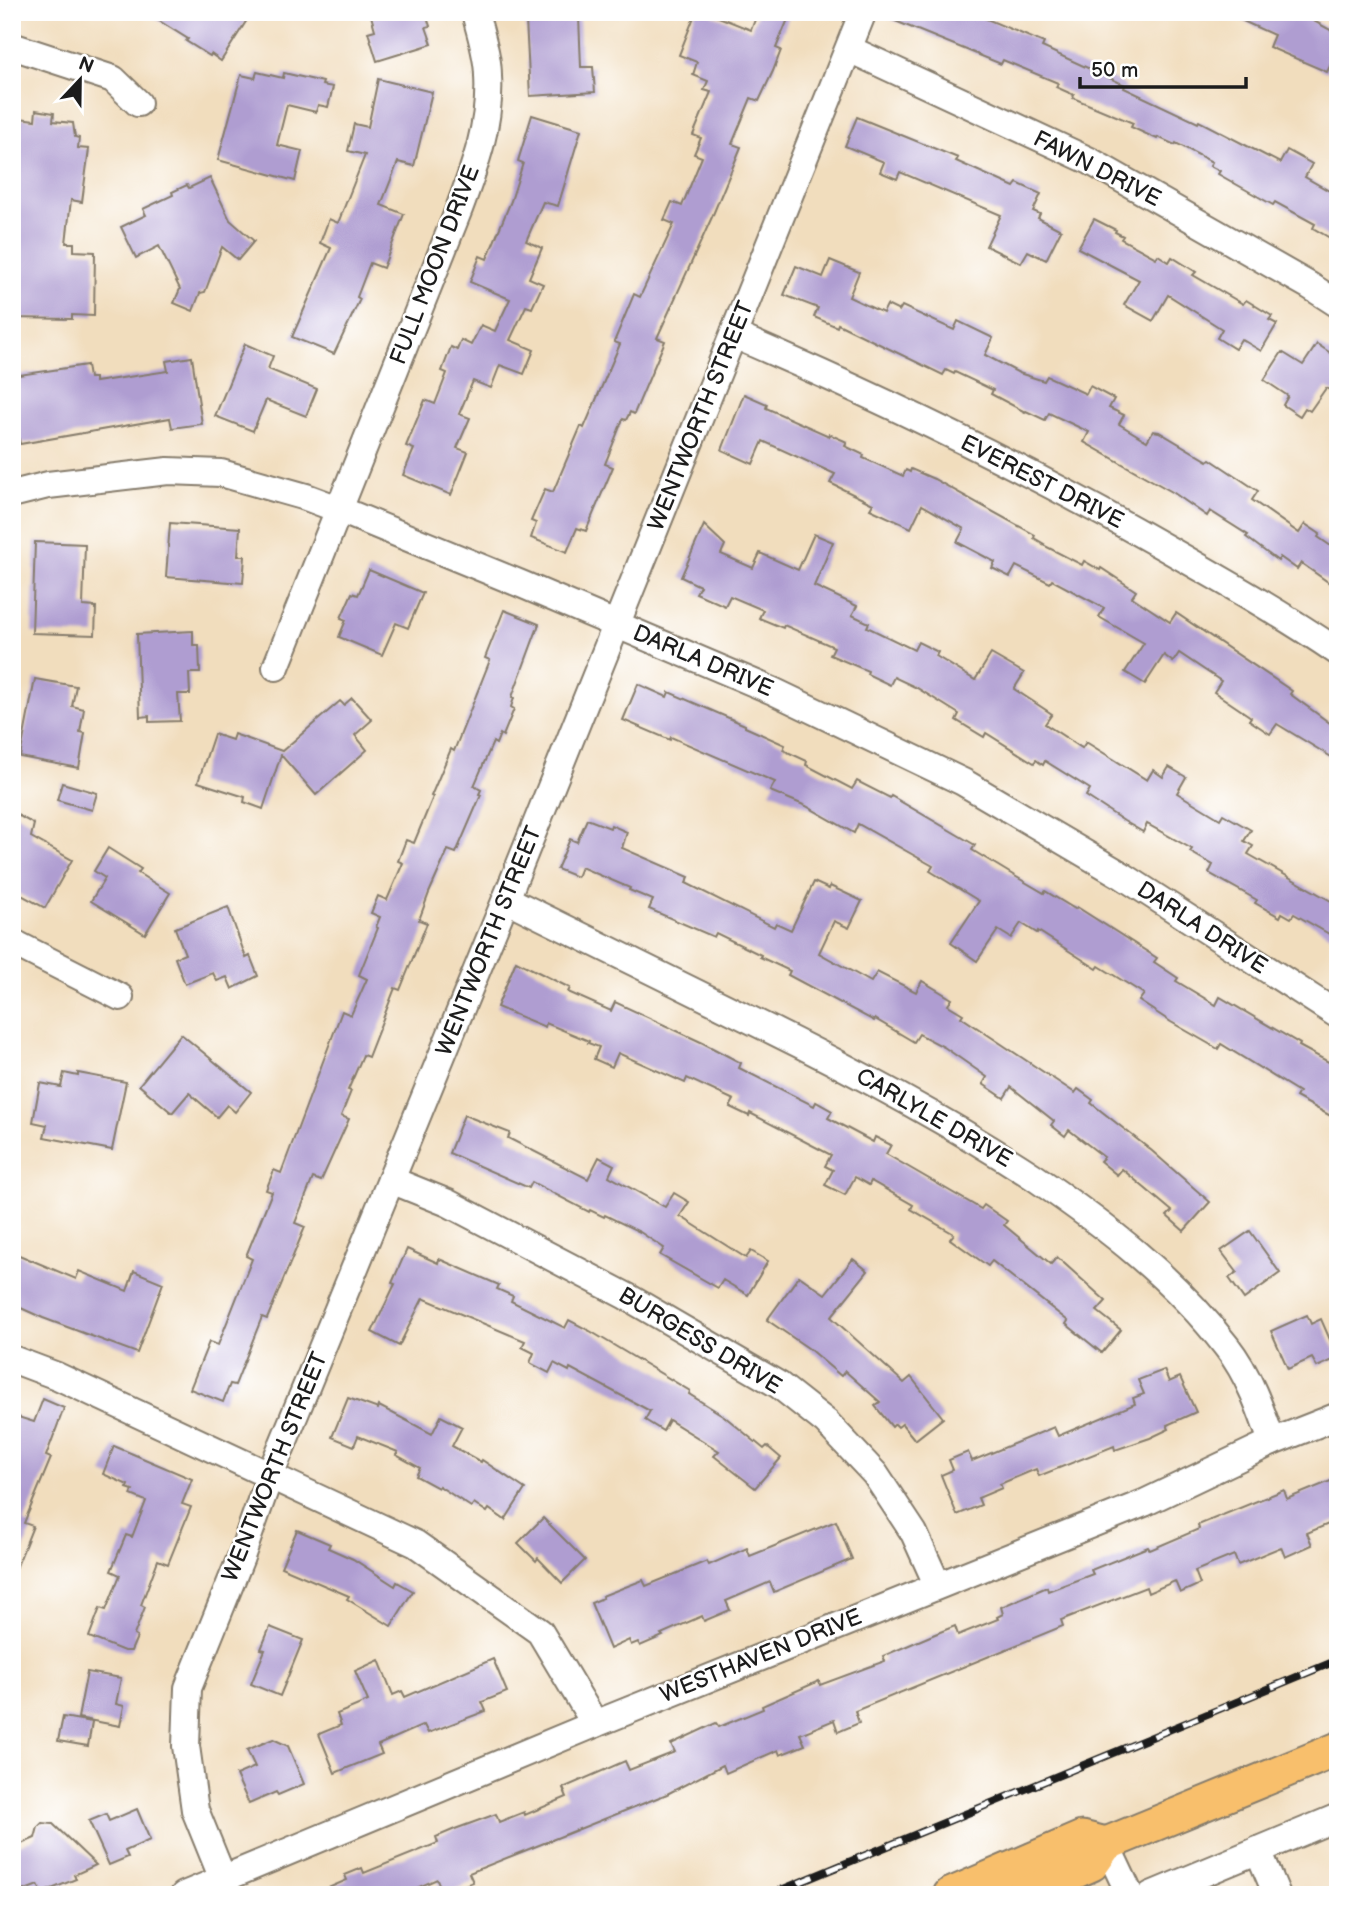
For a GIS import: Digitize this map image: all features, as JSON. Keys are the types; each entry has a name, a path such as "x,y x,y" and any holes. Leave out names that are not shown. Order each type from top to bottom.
{"main road":[{"path":"1022,1895 1092,1864 1106,1844 1338,1749"},
{"path":"950,1895 1082,1838 1106,1844"}],"street":[{"name":"FULL MOON DRIVE","path":"276,667 478,156 488,113 489,74 475,12"},
{"name":"WENTWORTH STREET","path":"223,1879 195,1810 186,1746 188,1688 241,1557 270,1475 506,899 863,12"},
{"path":"12,46 113,79 138,103"},
{"name":"FAWN DRIVE","path":"849,48 1090,161 1338,304"},
{"name":"EVEREST DRIVE","path":"734,335 852,386 1084,501 1279,612 1338,652"},
{"name":"DARLA DRIVE","path":"12,494 48,485 169,471 221,473 338,509 773,691 963,782 1123,876 1338,1016"},
{"name":"CARLYLE DRIVE","path":"506,899 853,1070 971,1135 1061,1195 1131,1247 1178,1290 1229,1349 1259,1403 1272,1442"},
{"path":"12,942 120,997"},
{"name":"BURGESS DRIVE","path":"391,1180 448,1203 626,1296 779,1385 826,1422 875,1474 914,1533 937,1584"},
{"path":"12,1359 57,1376 416,1544 540,1632 595,1724"},
{"name":"WESTHAVEN DRIVE","path":"184,1895 937,1584 1144,1503 1272,1442 1338,1416"},
{"path":"1151,1895 1338,1817"},
{"path":"1106,1844 1130,1895"},
{"path":"1258,1850 1277,1895"}],"building":[{"path":"145,12 252,12 221,61 186,41 188,39"},
{"path":"370,12 425,12 430,26 426,27 432,44 377,61 368,32 375,30"},
{"path":"696,12 706,12 751,30 758,12 791,12 776,48 781,50 773,71 759,101 751,98 732,144 741,147 657,338 665,341 634,414 630,412 626,420 623,419 605,464 613,467 586,531 577,528 567,552 531,538 536,523 531,521 545,489 553,492 581,426 584,428 620,344 614,342 634,294 640,297 674,224 664,220 672,202 682,206 702,157 694,154 701,138 693,135 711,92 704,90 708,81 693,75 697,62 679,55"},
{"path":"878,12 970,12 1044,43 1042,47 1125,85 1124,88 1198,123 1199,121 1280,163 1287,150 1312,164 1305,177 1338,196 1338,226 1330,238 1313,228 1315,224 1275,202 1273,205 1218,174 1220,171 1210,166 1212,162 1176,143 1175,145 1158,137 1157,139 1131,127 1133,123 1073,98 1074,95 1056,87 1058,83 1003,60 1001,64"},
{"path":"1223,12 1313,12 1310,19 1338,34 1338,50 1327,72 1269,47 1274,35"},
{"path":"579,17 581,67 593,67 595,92 530,96 526,20"},
{"path":"257,72 283,78 284,73 333,87 328,107 318,105 316,112 287,105 277,145 302,151 295,181 218,160 241,75 255,78"},
{"path":"378,79 432,92 414,166 398,162 381,205 404,214 383,268 370,263 357,297 360,299 334,354 292,337 331,248 320,243 329,219 338,223 365,155 348,151 354,124 368,127"},
{"path":"36,110 54,113 53,121 73,123 75,137 79,138 78,148 89,149 82,202 71,200 66,243 74,243 74,251 95,252 94,316 72,315 72,319 12,318 12,175 20,118 35,120"},
{"path":"532,115 581,130 558,206 543,202 526,241 542,248 529,278 543,284 532,308 526,306 510,340 534,350 524,374 500,365 491,388 473,381 459,414 470,418 457,448 468,452 451,495 403,475 414,449 406,446 425,400 435,404 447,373 442,371 451,347 457,350 461,340 471,345 481,325 495,331 510,299 470,282 480,256 487,259 511,201 523,163 518,161"},
{"path":"857,117 958,158 956,161 1014,187 1017,183 1041,194 1033,211 1040,214 1038,218 1061,230 1046,260 1028,251 1021,263 986,246 1001,215 900,172 897,179 880,172 884,162 845,146"},
{"path":"210,178 230,220 254,241 238,260 222,247 205,292 200,293 193,311 174,303 180,289 159,246 136,258 121,227 146,215 143,209 173,195 172,192 187,185 189,188"},
{"path":"1094,219 1116,230 1115,232 1123,236 1121,239 1156,258 1158,255 1169,262 1172,257 1196,272 1193,275 1243,304 1246,300 1272,316 1269,320 1277,324 1261,351 1241,339 1235,349 1217,338 1222,329 1168,295 1153,321 1124,305 1139,280 1078,248"},
{"path":"830,260 859,272 849,297 883,313 887,305 899,311 902,306 954,330 958,321 993,338 985,355 1019,373 1044,381 1047,376 1086,394 1090,386 1114,399 1109,408 1124,415 1119,424 1147,441 1153,431 1159,432 1208,461 1210,459 1258,491 1252,500 1299,533 1305,524 1338,551 1338,589 1301,563 1297,569 1280,557 1278,561 1246,537 1248,535 1210,511 1207,516 1174,493 1084,442 1089,432 1049,413 1045,420 1025,412 991,394 993,390 955,372 954,374 946,370 943,375 838,324 837,327 814,317 818,308 784,295 796,266 823,277"},
{"path":"245,344 273,356 268,369 317,389 306,416 266,400 253,431 215,416"},
{"path":"1317,344 1338,358 1338,395 1326,388 1310,411 1305,408 1300,416 1283,405 1288,396 1264,380 1282,352 1303,365"},
{"path":"192,357 202,424 172,428 170,418 20,444 19,439 12,440 12,376 87,365 89,378 95,378 95,382 168,371 166,361"},
{"path":"744,394 767,404 766,408 847,442 845,446 864,455 863,458 903,476 906,470 910,472 911,469 934,479 1035,535 1034,538 1043,545 1082,565 1084,561 1100,570 1101,568 1136,591 1132,597 1170,622 1176,613 1292,691 1290,694 1338,729 1338,761 1277,724 1270,734 1249,720 1251,717 1214,692 1221,681 1179,653 1173,662 1164,655 1145,684 1125,672 1144,643 1099,617 1104,608 1052,580 1050,583 1016,566 1010,577 992,568 995,562 957,542 964,529 922,505 911,528 870,509 873,504 830,483 835,474 763,441 753,464 722,450"},
{"path":"170,523 240,528 238,556 245,556 243,583 166,577"},
{"path":"704,525 725,545 721,554 753,568 760,553 798,570 814,534 833,542 814,586 857,606 852,615 869,623 867,627 914,650 918,642 938,652 936,656 975,680 991,654 1024,673 1014,689 1052,714 1045,724 1082,748 1086,742 1147,780 1153,770 1163,777 1169,767 1186,777 1177,793 1220,819 1223,814 1251,830 1244,841 1253,846 1248,854 1338,905 1338,939 1294,914 1291,918 1282,913 1280,917 1255,903 1257,900 1209,873 1213,865 1190,852 1192,849 1147,824 1143,832 1124,821 1086,796 1090,789 1045,761 1043,765 1036,760 1034,763 986,733 984,737 956,720 959,714 917,688 894,677 890,685 867,674 868,671 830,655 834,647 784,625 783,628 759,618 763,610 730,596 725,606 696,593 700,586 681,577"},
{"path":"35,542 85,544 83,606 96,607 95,635 32,633"},
{"path":"369,570 423,593 408,628 396,623 382,655 339,637 346,620 341,618 352,593 358,595"},
{"path":"504,610 539,624 512,697 511,707 514,709 503,736 500,734 496,744 493,742 474,786 481,790 481,795 456,853 448,850 429,893 419,920 427,923 400,990 395,988 368,1057 363,1055 348,1090 351,1091 341,1116 349,1119 321,1181 313,1178 295,1223 305,1227 267,1319 262,1317 235,1385 230,1384 223,1402 190,1389 209,1342 218,1345 252,1259 246,1256 272,1192 266,1190 274,1170 281,1173 342,1011 351,1015 367,979 359,975 380,917 371,913 378,896 387,900 403,863 398,861 406,840 414,843 433,797 431,796 451,749 454,751 490,660 485,658"},
{"path":"193,631 193,645 199,645 200,673 189,673 190,694 178,694 180,721 149,722 149,716 140,717 137,634"},
{"path":"35,679 76,686 72,706 84,709 80,732 85,733 79,768 20,757"},
{"path":"638,684 667,697 669,692 745,725 785,745 783,750 807,761 806,765 852,789 857,781 890,798 891,796 975,845 972,850 1013,875 1075,909 1077,907 1157,958 1154,962 1178,978 1176,981 1216,1005 1220,997 1338,1067 1338,1120 1296,1097 1299,1092 1221,1044 1218,1049 1171,1022 1139,1001 1144,994 1021,923 1011,938 998,930 977,961 951,943 979,901 930,871 933,866 858,824 854,833 806,806 770,791 775,782 671,737 670,740 623,720"},
{"path":"352,698 372,720 355,735 367,750 316,795 281,755 263,809 244,802 245,797 198,782 214,734 232,740 234,734 282,751 340,701 344,705"},
{"path":"62,783 97,793 92,810 57,800"},
{"path":"12,812 34,824 31,837 72,860 45,908 12,890"},
{"path":"587,819 627,832 622,848 689,877 686,883 774,927 776,923 791,930 814,882 829,889 830,886 862,901 849,928 834,921 819,953 871,982 877,972 916,992 922,981 952,999 948,1005 963,1014 961,1017 1075,1093 1078,1089 1093,1100 1091,1103 1152,1151 1210,1202 1184,1231 1167,1216 1172,1211 1122,1169 1117,1175 1100,1161 1104,1157 1069,1130 1065,1136 1051,1125 1054,1121 1011,1087 1004,1098 983,1084 987,1077 944,1047 919,1034 914,1042 788,975 790,971 760,957 761,955 716,933 714,937 649,909 653,900 629,890 630,888 581,867 577,877 557,869 570,839 577,842"},
{"path":"108,848 141,869 138,873 170,893 145,934 91,901 105,878 94,871"},
{"path":"228,907 246,958 250,956 258,976 232,989 227,977 217,981 213,973 185,984 175,958 185,954 175,928"},
{"path":"516,961 570,988 568,992 611,1011 615,1002 703,1043 741,1063 739,1068 814,1106 816,1102 832,1111 828,1118 873,1142 875,1137 891,1145 886,1154 981,1209 984,1205 1007,1221 1004,1225 1051,1264 1057,1257 1106,1301 1097,1311 1121,1330 1102,1353 1066,1324 1068,1321 992,1261 988,1266 950,1239 954,1234 911,1209 913,1205 871,1181 869,1185 855,1177 845,1195 825,1185 833,1170 825,1166 831,1155 750,1113 749,1116 730,1107 734,1100 687,1078 685,1083 618,1053 612,1067 594,1059 599,1047 588,1043 589,1041 546,1023 545,1027 497,1007"},
{"path":"181,1034 251,1092 235,1112 227,1105 217,1117 189,1093 172,1113 139,1085"},
{"path":"64,1073 126,1082 112,1150 44,1137 47,1125 33,1122 40,1083 61,1087"},
{"path":"464,1115 510,1133 508,1138 588,1179 599,1157 614,1165 609,1176 665,1207 674,1193 689,1202 680,1216 746,1258 751,1251 768,1261 748,1295 723,1280 718,1288 660,1255 664,1248 640,1232 605,1215 604,1217 590,1210 589,1212 532,1182 529,1188 449,1153"},
{"path":"1250,1231 1280,1273 1244,1299 1229,1278 1237,1272 1221,1251"},
{"path":"407,1249 438,1263 439,1259 499,1285 497,1289 513,1296 511,1301 565,1328 569,1320 590,1331 690,1391 689,1394 724,1416 764,1449 767,1446 781,1458 755,1488 714,1456 719,1451 669,1420 663,1431 645,1420 650,1411 570,1368 569,1371 554,1363 549,1373 530,1363 534,1353 522,1347 525,1341 423,1298 399,1346 372,1332 395,1284 392,1283"},
{"path":"12,1252 76,1279 79,1271 127,1291 134,1271 163,1283 137,1353 12,1304"},
{"path":"853,1259 868,1271 831,1317 904,1383 911,1377 943,1418 915,1440 902,1424 892,1427 875,1406 880,1402 845,1371 841,1376 808,1348 767,1320 799,1276 825,1294"},
{"path":"1307,1315 1311,1324 1321,1319 1338,1358 1317,1367 1312,1358 1288,1369 1271,1331"},
{"path":"1164,1370 1169,1382 1180,1377 1196,1412 1167,1425 1169,1429 1150,1438 1115,1450 1114,1446 1039,1476 1036,1469 1000,1484 1002,1488 978,1498 981,1505 957,1515 941,1475 953,1470 949,1460 968,1452 972,1461 1054,1427 1058,1436 1135,1404 1133,1398 1144,1394 1138,1380"},
{"path":"348,1398 378,1409 379,1406 432,1434 441,1416 462,1427 452,1446 481,1462 482,1460 525,1489 505,1520 474,1503 471,1507 439,1486 438,1488 416,1476 420,1468 396,1455 398,1452 358,1436 354,1446 332,1437"},
{"path":"43,1399 64,1408 46,1456 51,1458 24,1523 33,1526 13,1576 12,1415 34,1422"},
{"path":"114,1446 192,1479 182,1504 191,1507 168,1564 158,1560 141,1605 145,1607 131,1651 124,1651 89,1637 100,1608 106,1610 120,1575 111,1571 126,1535 132,1537 146,1501 131,1495 133,1490 127,1488 128,1485 103,1474"},
{"path":"1338,1478 1338,1520 1307,1533 1312,1545 1285,1557 1281,1547 1238,1565 1234,1555 1195,1571 1200,1584 1180,1593 1175,1581 1148,1593 1146,1587 1061,1620 1063,1626 855,1711 859,1723 838,1732 834,1720 800,1734 805,1745 780,1755 778,1750 726,1773 723,1765 667,1794 469,1873 473,1882 443,1894 437,1879 401,1895 312,1895 347,1880 345,1875 362,1868 364,1873 438,1843 436,1837 455,1829 496,1814 499,1822 524,1812 525,1815 567,1797 563,1788 625,1761 629,1770 675,1752 671,1744 716,1723 719,1727 819,1681 820,1685 885,1661 883,1656 935,1634 955,1626 958,1635 998,1619 997,1617 1003,1614 1001,1607 1047,1587 1048,1591 1093,1574 1091,1570 1148,1547 1150,1550 1199,1529 1198,1525 1284,1490 1287,1499"},
{"path":"543,1518 585,1560 562,1583 538,1558 536,1561 518,1543"},
{"path":"836,1521 852,1559 774,1592 770,1582 726,1601 730,1610 704,1621 702,1616 640,1646 638,1642 631,1645 629,1640 610,1649 591,1603 603,1598 602,1596 643,1580 646,1586 707,1561 709,1565 747,1548 750,1556"},
{"path":"297,1530 330,1544 328,1548 353,1559 395,1586 397,1582 413,1591 391,1626 347,1599 349,1596 281,1567"},
{"path":"270,1627 303,1640 280,1696 251,1684 265,1650 261,1649"},
{"path":"493,1659 507,1692 482,1702 486,1711 428,1733 424,1725 378,1745 382,1754 335,1773 319,1734 341,1725 337,1714 368,1701 355,1671 379,1660 393,1695 402,1691 405,1697"},
{"path":"87,1672 121,1678 116,1704 124,1706 120,1726 78,1718"},
{"path":"63,1717 92,1722 88,1746 58,1741"},
{"path":"273,1739 288,1746 304,1784 249,1804 236,1775 255,1767 247,1750"},
{"path":"137,1809 150,1840 125,1851 128,1857 109,1865 89,1821 106,1814 109,1821"},
{"path":"42,1823 53,1824 96,1865 74,1875 76,1879 42,1893 38,1885 12,1895 12,1848 35,1838"}],"railway":[{"path":"769,1895 1338,1660"}]}
